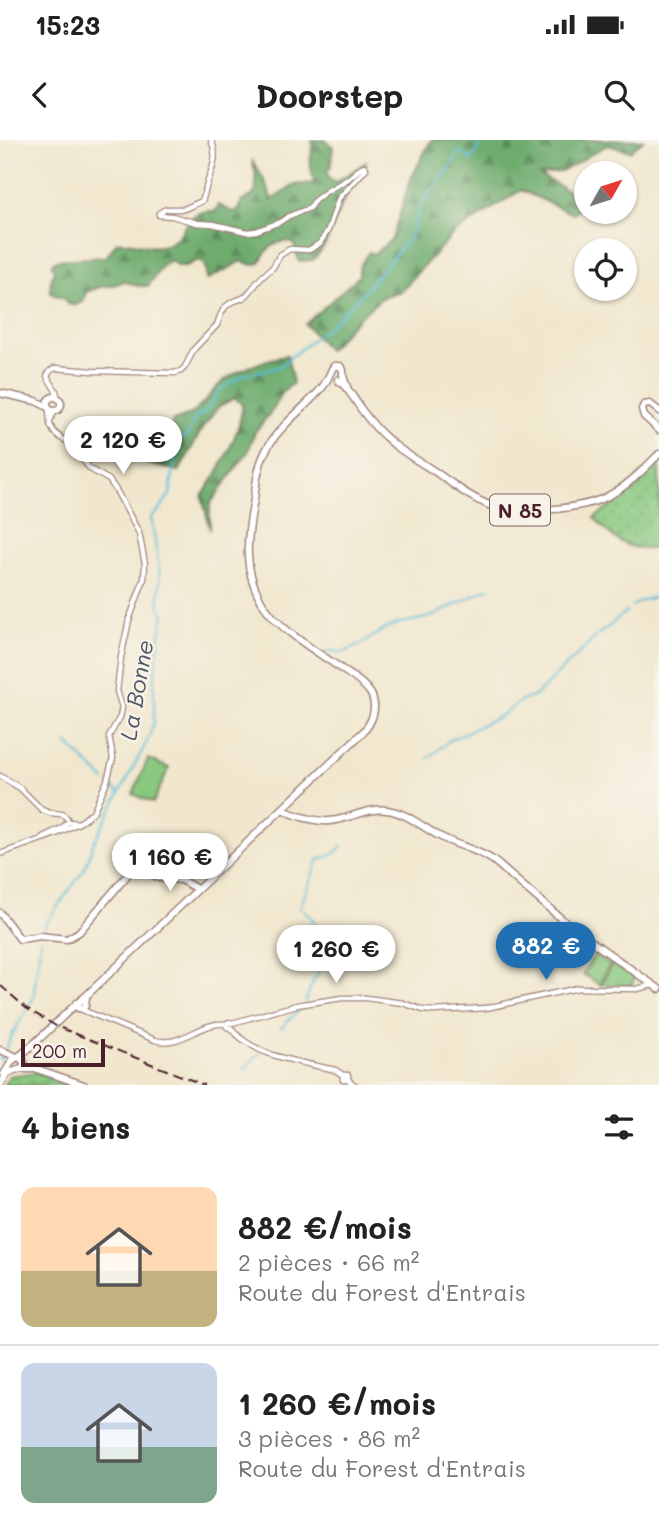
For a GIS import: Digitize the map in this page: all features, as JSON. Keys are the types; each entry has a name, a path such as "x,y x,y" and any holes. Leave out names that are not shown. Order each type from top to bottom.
{"main road":[{"name":"N 85","path":"284,810 367,728 373,717 373,702 365,686 290,632 271,615 253,584 247,554 247,539 260,464 270,442 322,388 337,377 380,431 472,497 488,505 508,509 540,510 590,503 605,498 619,490 659,454"},
{"path":"0,393 52,404"},
{"path":"659,411 650,404 644,405 642,409 659,430"},
{"path":"1,1084 40,1038 82,1003 197,889 284,810 323,821 380,810 404,815 442,838 482,853 494,861 571,927 651,986"},
{"path":"0,913 22,940 39,936 66,939 79,932 135,866 159,878 181,880 197,889"},
{"path":"0,1051 17,1063 91,1085"},
{"path":"17,1063 84,1085"},
{"path":"1,1084 9,1076 29,1071 46,1072"}],"street":[{"path":"82,821 93,812 111,768 110,736 121,712 117,691 121,657 145,569 139,533 112,484 90,469 73,446 54,432 50,421 54,387 47,376 58,367 93,371 181,371 194,349 214,329 225,307 247,295 273,267 280,255 290,249 313,248 320,243 328,230 339,198 366,169 365,166 362,167 344,182 327,191 310,208 252,232 159,215 163,210 184,209 202,201 214,169 215,150 211,140"},
{"path":"0,776 20,788 42,810 62,814 69,824 37,841 0,855"},
{"path":"82,1003 94,1015 163,1042 186,1037 214,1025 229,1025 297,1006 342,998 403,1003 435,1011 486,1008 578,988 628,989 651,986"},
{"path":"229,1025 237,1036 262,1051 279,1058 335,1070 343,1075 348,1074 348,1080 355,1085"}],"green space":[{"path":"312,140 325,140 333,147 331,166 327,171 329,178 336,182 366,162 344,200 327,241 313,260 299,261 294,244 283,242 273,245 260,263 252,265 242,261 206,280 204,263 198,260 186,266 177,266 168,261 148,286 124,281 103,286 86,292 83,302 76,305 66,303 64,298 50,292 53,262 106,257 117,242 162,246 180,235 190,220 199,213 216,211 219,205 232,212 240,209 241,202 252,196 256,190 252,160 266,184 271,200 295,185 314,183 310,162"},
{"path":"431,140 643,140 630,151 607,145 580,161 574,161 574,164 563,171 540,175 574,194 573,214 521,190 453,234 402,291 384,296 357,319 328,350 305,324 359,276 359,267 369,252 374,254 392,239 410,181"},
{"path":"287,355 293,383 281,394 274,408 255,432 248,452 210,504 210,530 202,496 234,439 242,404 235,398 219,406 202,429 179,471 148,464 173,421 195,411 226,379 251,366"},
{"path":"659,458 659,549 629,546 616,539 594,518 614,504 618,496"},
{"path":"148,759 169,768 153,803 133,794"},
{"path":"594,955 610,964 599,984 583,974"},
{"path":"612,964 635,976 632,985 601,985"},
{"path":"36,1072 77,1085 4,1085 9,1076"}],"waterway":[{"path":"42,933 46,923 85,868 93,844 149,738 154,721 154,684 164,615 159,605 160,578 151,517 170,495 177,444 181,438 187,436 196,417 206,411 220,389 244,375 279,367 361,295 410,237 421,205 458,153 463,153 471,160 484,140"},
{"path":"500,140 503,143 508,140"},
{"path":"483,591 489,588"},
{"path":"326,651 345,652 383,630 397,624 431,617 481,592"},
{"path":"632,606 659,596"},
{"path":"428,758 450,740 535,696 601,632 627,611"},
{"path":"67,743 105,781"},
{"path":"109,784 120,794"},
{"path":"300,908 318,860 334,854 342,846"},
{"path":"303,910 319,930 319,972 305,1002"},
{"name":"La Bonne","path":"6,1049 33,999 41,939"},
{"path":"281,1028 302,1007"},
{"path":"243,1070 260,1053"}],"railway":[{"path":"0,985 26,1008 56,1026 204,1085"}]}
